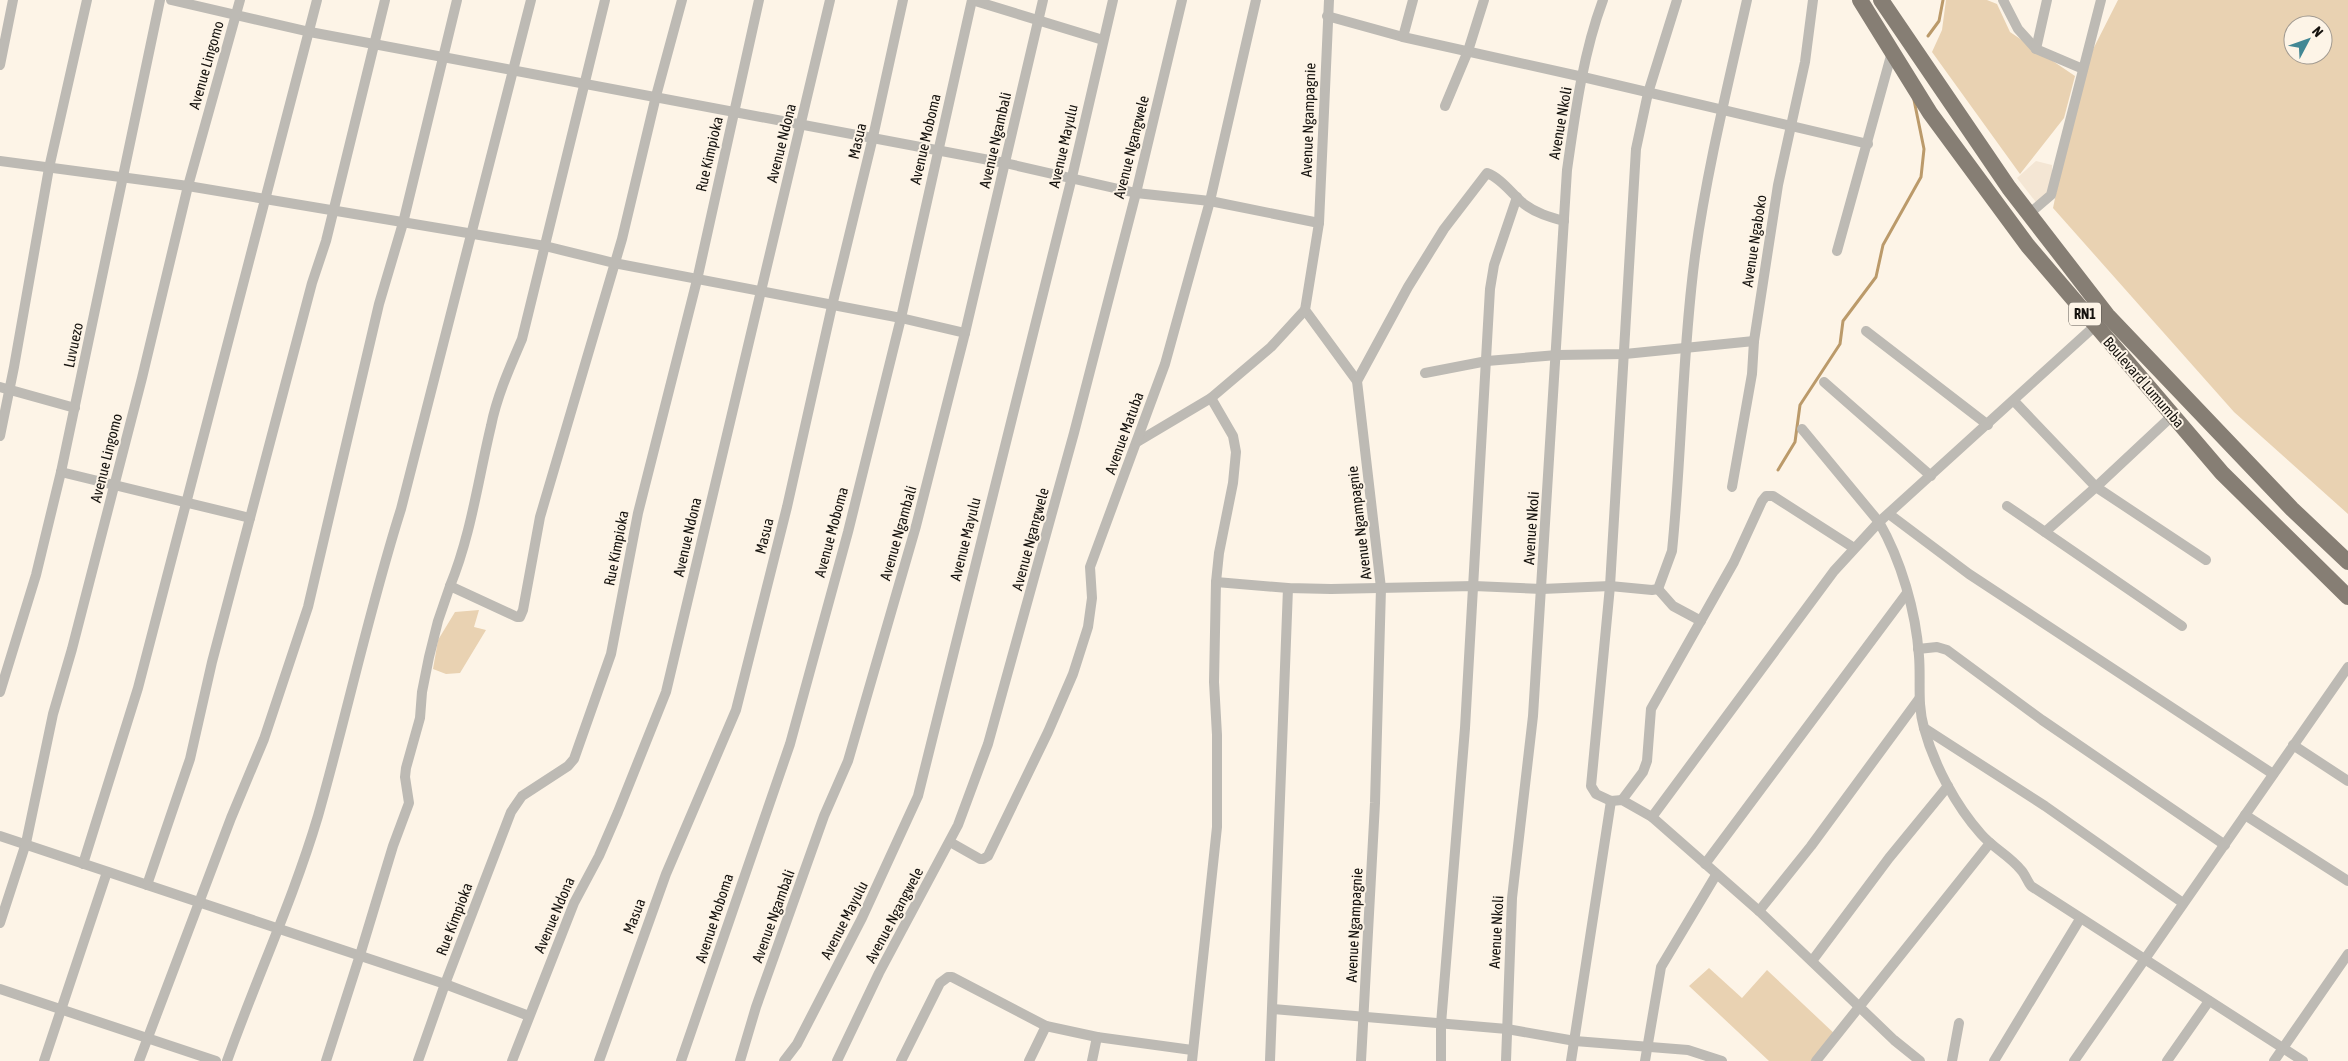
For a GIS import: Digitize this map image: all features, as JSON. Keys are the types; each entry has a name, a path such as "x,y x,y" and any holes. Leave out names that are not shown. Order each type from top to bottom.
{"highway":[{"name":"Boulevard Lumumba","path":"1860,0 1930,113 2028,246 2222,473 2348,597"},
{"name":"Boulevard Lumumba","path":"1881,0 1989,160 2107,315 2292,509 2348,562"}],"street":[{"path":"0,66 14,0"},
{"path":"0,436 5,389 49,168 87,0"},
{"name":"Luvuezo","path":"0,691 36,575 62,472 160,0"},
{"path":"171,0 310,32 374,42 586,84 873,137 1072,177 1136,193 1210,201 1319,223"},
{"name":"Avenue Lingomo","path":"0,923 26,843 53,714 115,484 162,300 188,186 240,0"},
{"path":"83,864 124,739 317,0"},
{"path":"147,885 190,759 212,662 312,283 326,241 332,210 385,0"},
{"path":"139,1061 199,902 264,739 308,607 379,304 403,223 442,55 457,0"},
{"path":"227,1061 318,816 384,562 401,508 531,0"},
{"path":"326,1061 360,956 392,846 409,803 406,768 420,718 422,692 429,657 438,621 466,538 491,424 501,391 522,339 586,84 605,0"},
{"path":"450,586 517,617 522,614 540,517 629,212 656,96 682,0"},
{"name":"Rue Kimpioka","path":"418,1061 445,984 516,804 522,796 568,766 574,760 611,654 638,513 697,280 759,0"},
{"name":"Avenue Ndona","path":"512,1061 574,903 599,856 666,692 830,0"},
{"name":"Masua","path":"599,1061 666,874 736,710 787,507 903,0"},
{"path":"972,0 1103,40"},
{"name":"Avenue Moboma","path":"681,1061 790,744 848,532 901,318 972,0"},
{"name":"Avenue Ngambali","path":"740,1061 756,1007 824,816 848,761 916,526 965,333 1043,0"},
{"name":"Avenue Mayulu","path":"784,1061 797,1044 862,918 918,796 1072,177 1113,0"},
{"name":"Avenue Ngangwele","path":"837,1061 879,973 950,842 988,744 1059,490 1136,193 1182,0"},
{"name":"Avenue Matuba","path":"950,842 983,860 988,856 1048,732 1073,674 1088,627 1092,598 1090,567 1165,364 1210,201 1256,0"},
{"name":"Avenue Ngampagnie","path":"1328,0 1319,223 1305,310 1357,381 1381,588 1375,803 1365,1018 1361,1061"},
{"path":"1403,38 1413,0"},
{"path":"1445,106 1468,51 1484,0"},
{"name":"Avenue Nkoli","path":"1506,1061 1512,898 1534,716 1567,170 1573,124 1597,16 1603,0"},
{"path":"1677,0 1648,93 1636,149 1610,586 1591,786 1596,794 1616,800 1652,817 1759,911 1894,1040 1920,1061"},
{"path":"1658,589 1672,551 1680,472 1687,348 1695,258 1710,162 1747,0"},
{"name":"Avenue Ngaboko","path":"1732,487 1752,374 1754,341 1778,185 1804,62 1813,0"},
{"path":"2003,0 2018,29 2036,49 2083,69"},
{"path":"2036,49 2047,0"},
{"path":"2030,213 2051,195 2101,0"},
{"path":"1327,16 1403,38 1583,77 1868,144"},
{"path":"1837,252 1892,52"},
{"path":"0,161 188,186 545,246 614,264 901,318 965,333"},
{"path":"1357,381 1408,287 1444,229 1487,173 1540,214 1564,221"},
{"path":"1441,1061 1441,1024 1465,728 1490,289 1494,265 1517,197"},
{"path":"1137,442 1211,398 1271,347 1305,310"},
{"path":"1652,817 1834,571 1854,548 1879,522 2096,325"},
{"path":"1866,331 1988,425"},
{"path":"1425,373 1487,361 1557,355 1625,354 1754,341"},
{"path":"1824,382 1931,476"},
{"path":"5,389 75,408"},
{"path":"901,1061 940,982 948,977 952,977 1046,1026 1192,1056 1216,827 1217,735 1214,682 1216,582 1219,553 1233,482 1236,452 1233,436 1211,398"},
{"path":"2014,401 2096,487 2206,560"},
{"path":"2045,532 2173,415"},
{"path":"1802,429 1879,522 1889,539 1916,622 1919,699 1924,728 1948,786 1971,821 1990,844 2023,871 2031,886 2303,1061"},
{"path":"62,472 250,518"},
{"path":"1571,1061 1616,800 1643,772 1648,761 1651,709 1734,562 1762,501 1766,496 1773,496 1854,548"},
{"path":"2007,506 2182,626"},
{"path":"1889,514 1969,574 2273,774"},
{"path":"1216,582 1288,588 1474,586 1542,589 1610,586 1658,589"},
{"path":"1270,1061 1288,588"},
{"path":"1658,589 1673,606 1701,621"},
{"path":"1704,864 1907,593"},
{"path":"1918,649 1937,647 1947,650 2042,720 2225,845"},
{"path":"2074,1061 2348,667"},
{"path":"1759,911 1811,846 1919,699"},
{"path":"1924,728 2045,806 2183,902"},
{"path":"2293,745 2348,781"},
{"path":"1812,961 1889,858 1948,786"},
{"path":"2245,815 2348,881"},
{"path":"0,836 26,843 83,864 445,984 529,1016"},
{"path":"1816,1061 1990,844"},
{"path":"44,1061 107,872"},
{"path":"1645,1061 1646,1046 1663,961 1716,875"},
{"path":"1994,1061 2080,919"},
{"path":"2274,1061 2348,954"},
{"path":"0,989 216,1061"},
{"path":"2167,1061 2209,1001"},
{"path":"1273,1009 1507,1029 1575,1040 1688,1050 1716,1060"},
{"path":"1952,1061 1959,1023"},
{"path":"1029,1061 1046,1026"},
{"path":"1092,1061 1097,1036"}],"shaded area":[{"path":"1946,0 1987,0 1997,4 2010,32 2075,76 2064,118 2020,174 1932,52 1942,30"},
{"path":"2118,0 2348,0 2348,514 2234,412 2053,208 2081,73"},
{"path":"2036,161 2052,165 2052,189 2039,206 2017,178"},
{"path":"479,610 474,627 486,630 460,673 446,674 433,669 438,640 455,612"},
{"path":"1709,968 1742,998 1767,970 1838,1037 1817,1061 1769,1061 1689,986"}],"waterway":[{"path":"1928,36 1939,21 1943,0"},
{"path":"1778,470 1795,442 1800,405 1840,344 1843,321 1876,277 1883,245 1921,177 1924,149 1914,100"}]}
